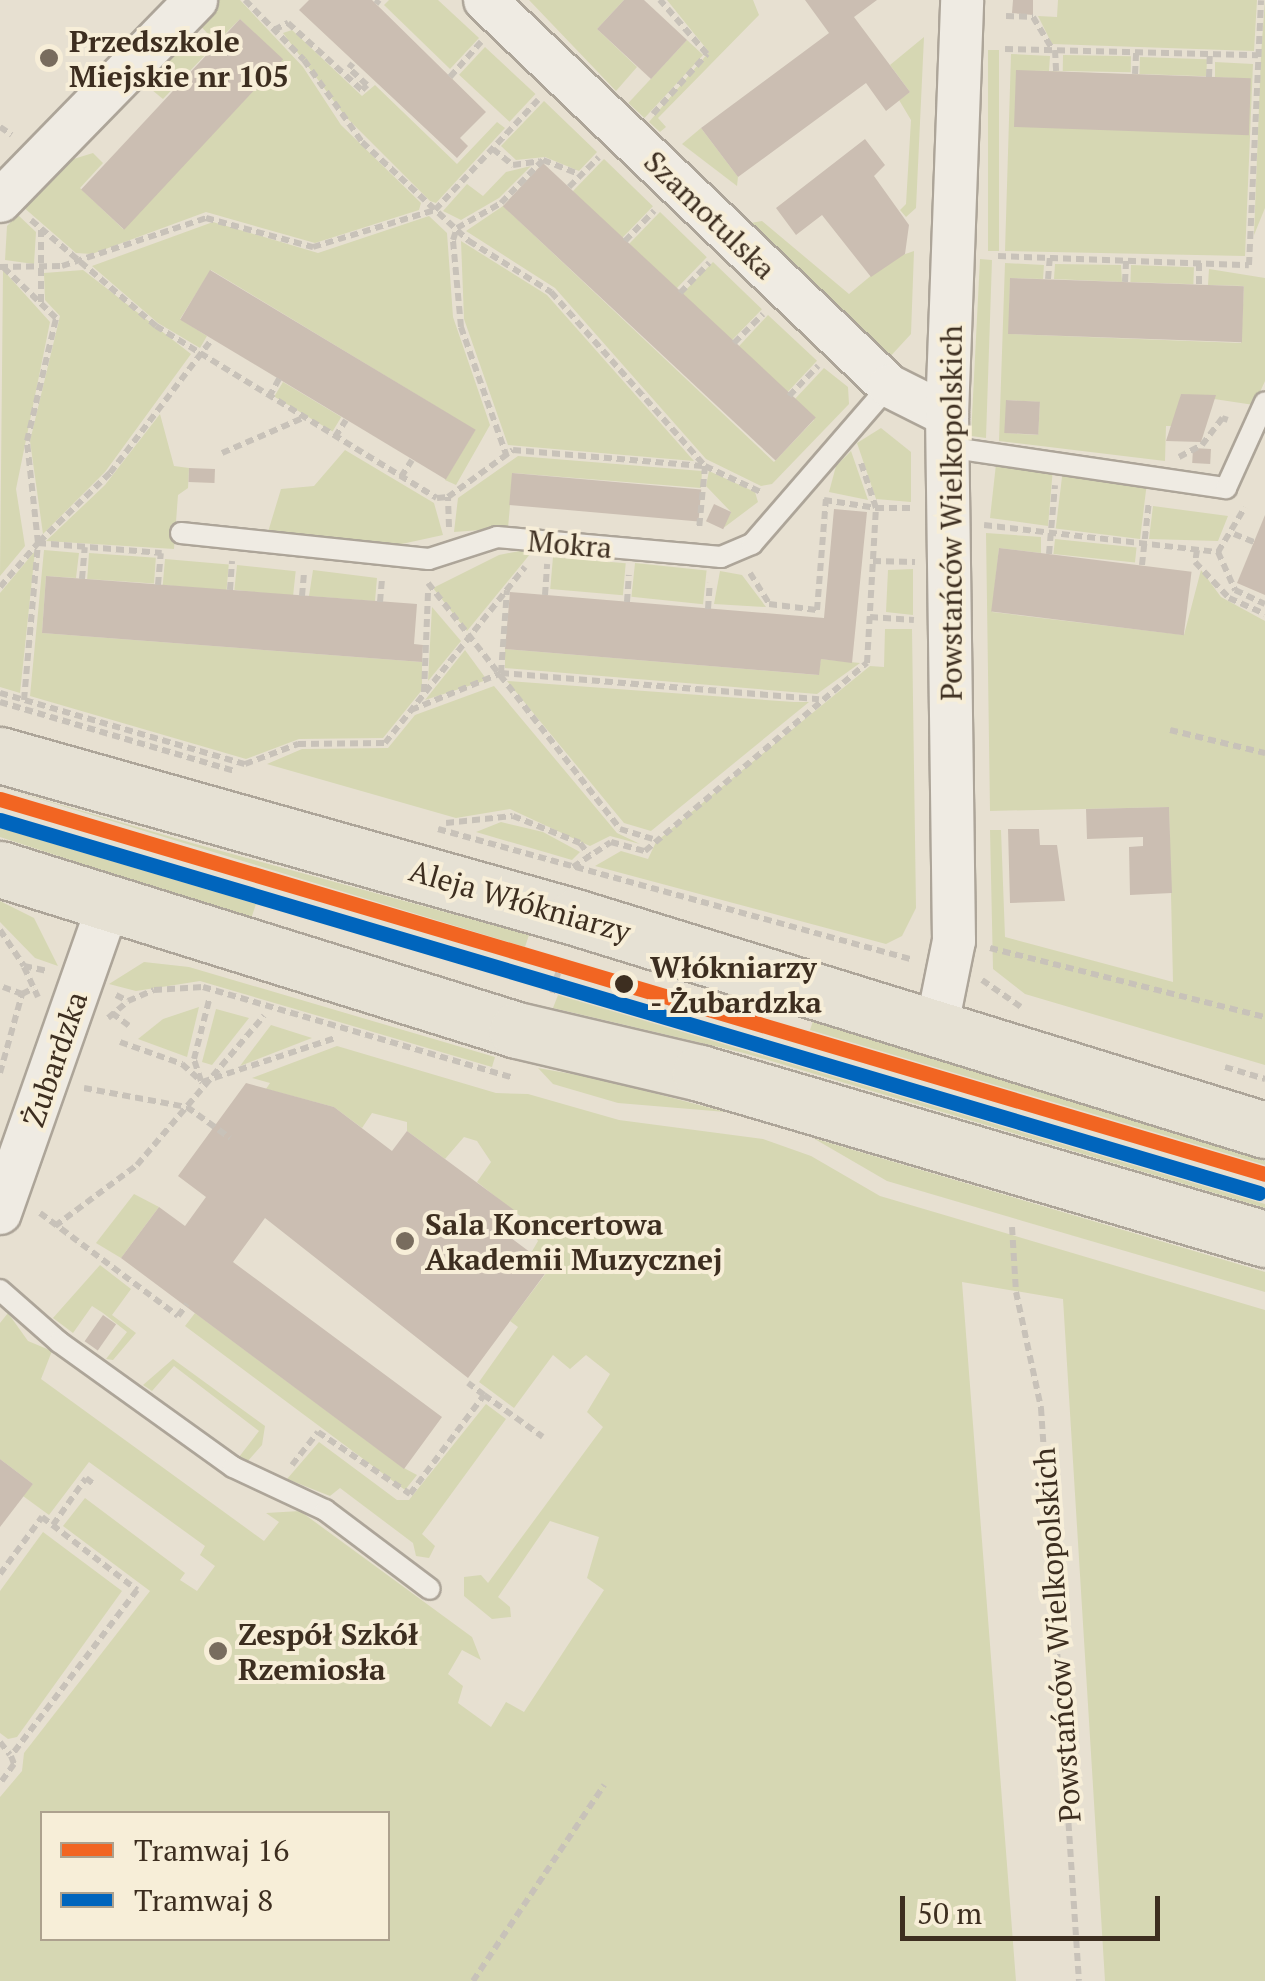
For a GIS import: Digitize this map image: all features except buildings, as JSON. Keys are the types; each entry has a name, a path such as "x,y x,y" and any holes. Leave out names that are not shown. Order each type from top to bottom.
{"main road":[{"name":"Aleja Włókniarzy","path":"0,755 577,887 937,1025 1265,1130"},
{"path":"0,869 108,906 539,1035 700,1073 1265,1239"}],"street":[{"path":"8,204 196,0"},
{"name":"Powstańców Wielkopolskich","path":"937,1025 952,972 954,924 947,431 962,0"},
{"name":"Szamotulska","path":"480,21 889,386 947,431"},
{"name":"Żubardzka","path":"26,1215 82,982 108,906"}],"lane":[{"name":"Mokra","path":"181,533 429,559 497,537 720,558 752,544 889,386"},
{"path":"947,431 1058,460 1226,488 1265,402"},
{"path":"0,1290 59,1342 271,1489 325,1510 430,1589"}],"path":[{"path":"245,0 274,30 362,142 456,228 551,292 705,466 698,536"},
{"path":"645,122 706,54 660,0"},
{"path":"998,256 1249,264 1261,0"},
{"path":"1006,16 1034,18 1054,50 1056,71"},
{"path":"480,21 496,49"},
{"path":"450,77 480,21"},
{"path":"274,30 288,23 362,90 367,85 348,68 353,63"},
{"path":"1005,49 1258,55"},
{"path":"1135,74 1136,52"},
{"path":"1210,54 1210,77"},
{"path":"532,83 555,106"},
{"path":"2,266 39,267 80,261 206,218 314,248 435,210 543,94"},
{"path":"590,140 618,166"},
{"path":"493,149 514,166 542,160 582,175"},
{"path":"569,187 604,153"},
{"path":"456,228 501,203 542,160"},
{"path":"645,193 672,220"},
{"path":"8,204 156,326 437,498 448,497 513,450 705,466 770,496 758,508"},
{"path":"625,240 658,206"},
{"path":"456,228 461,327 507,458"},
{"path":"41,304 42,229"},
{"path":"699,246 727,271"},
{"path":"680,293 713,258"},
{"path":"1048,279 1050,258"},
{"path":"1124,282 1126,260"},
{"path":"1198,284 1199,263"},
{"path":"2,266 56,318 26,441 38,543 24,700"},
{"path":"754,297 782,322"},
{"path":"734,343 768,310"},
{"path":"0,586 110,473 212,339"},
{"path":"809,348 834,371"},
{"path":"789,396 822,361"},
{"path":"268,397 279,379"},
{"path":"222,453 304,418"},
{"path":"335,437 346,420"},
{"path":"0,930 24,966 82,982 128,1001 154,990 203,987 502,1076 527,1069 589,854 611,842 644,851 653,839 819,699 867,663 876,508 849,430"},
{"path":"401,477 412,460"},
{"path":"1049,554 1058,460"},
{"path":"750,570 769,604 817,610 828,484"},
{"path":"796,494 876,508 917,508"},
{"path":"429,559 450,531 448,497"},
{"path":"1234,534 1250,497"},
{"path":"984,525 1218,552"},
{"path":"1254,542 1226,530 1218,552 1235,590 1265,604"},
{"path":"682,534 710,537"},
{"path":"38,543 179,555"},
{"path":"82,578 85,547"},
{"path":"1198,550 1196,562 1229,598 1265,614"},
{"path":"0,693 246,764 298,744 385,743 537,552"},
{"path":"158,584 161,553"},
{"path":"545,595 548,553"},
{"path":"214,558 250,561"},
{"path":"627,602 630,559"},
{"path":"230,590 232,560"},
{"path":"873,562 917,562"},
{"path":"286,564 324,568"},
{"path":"302,596 305,566"},
{"path":"708,609 711,566"},
{"path":"363,571 398,574"},
{"path":"380,602 382,573"},
{"path":"412,576 428,577 424,692"},
{"path":"428,590 620,829 653,839"},
{"path":"498,675 507,590"},
{"path":"870,617 918,620"},
{"path":"410,710 498,675 819,699"},
{"path":"1170,730 1265,753"},
{"path":"446,823 512,816 580,842 589,854"},
{"path":"987,948 1265,1017"},
{"path":"0,1073 25,1000 22,994"},
{"path":"202,1082 194,1060 210,1000"},
{"path":"55,1226 137,1165 188,1107 202,1082 225,1065 264,1016"},
{"path":"202,1082 334,1038"},
{"path":"120,1042 182,1064 202,1082"},
{"path":"77,1106 87,1086 188,1107 230,1138"},
{"path":"46,1195 26,1215 55,1226 178,1316 187,1304"},
{"name":"Powstańców Wielkopolskich","path":"1012,1226 1016,1292 1041,1408 1079,1981"},
{"path":"468,1383 542,1437"},
{"path":"271,1489 318,1432 410,1494 484,1395"},
{"path":"53,1525 86,1478 95,1485"},
{"path":"0,1574 42,1517 137,1590 11,1756"},
{"path":"0,1742 14,1764 0,1783"},
{"path":"473,1981 604,1785"}],"green space":[{"path":"219,0 240,0 303,67 341,125 421,203 419,210 315,243 206,212 92,254 76,253 22,206 67,161 93,153 103,163 80,188 123,229 282,60 240,19 216,43 198,23"},
{"path":"389,0 438,0 479,38 450,69 384,5"},
{"path":"529,0 624,0 597,29 637,67 616,91"},
{"path":"667,0 753,0 759,15 658,118 666,127 660,132 649,122 709,52"},
{"path":"1058,0 1257,0 1254,51 1052,44 1038,16 1057,17"},
{"path":"1265,0 1265,208 1254,235 1261,55"},
{"path":"292,30 362,96 375,85 457,164 497,122 505,128 436,203 430,201 345,116 283,33"},
{"path":"190,31 210,50 163,99 152,90 167,56"},
{"path":"924,37 916,208 906,217 900,210 906,204 911,120 899,100 910,92 890,65"},
{"path":"687,40 703,55 644,118 628,103"},
{"path":"485,47 535,94 510,122 459,75"},
{"path":"988,50 999,50 999,251 988,251"},
{"path":"1011,54 1050,56 1049,71 1017,70 1251,79 1215,77 1215,62 1253,64 1245,256 1005,251"},
{"path":"1063,55 1131,56 1131,72 1063,71"},
{"path":"1140,57 1207,59 1206,76 1139,74"},
{"path":"544,101 597,152 579,171 545,157 516,160 501,146"},
{"path":"701,128 738,177 737,186 682,144"},
{"path":"604,159 653,206 622,239 573,191"},
{"path":"531,166 499,198 461,220 443,211 467,184 483,196 506,172"},
{"path":"503,206 774,462 814,420 794,400 824,368 848,387 849,404 772,484 761,486 706,459 555,288 466,231"},
{"path":"660,212 707,257 675,290 629,244"},
{"path":"18,215 36,232 34,264 5,260 7,226"},
{"path":"429,216 447,233 453,317 490,425 456,485 445,480 475,430 211,270 180,319 207,336 200,348 158,323 92,266 213,222 318,253"},
{"path":"762,221 849,294 891,259 914,251 911,334 887,360 745,224"},
{"path":"461,241 547,295 694,461 508,445 464,319"},
{"path":"980,259 992,260 986,438 971,436"},
{"path":"713,262 762,309 731,342 682,294"},
{"path":"1005,263 1044,265 1043,279 1010,278 1009,334 1241,343 1244,286 1208,285 1209,269 1265,278 1265,381 1254,405 1181,394 1173,426 1166,426 1165,461 999,441","holes":["1007,400 1040,402 1038,435 1006,433"]},
{"path":"1055,264 1121,265 1122,282 1054,279"},
{"path":"1131,265 1194,267 1193,284 1130,282"},
{"path":"3,270 50,322 16,489 25,546 0,576"},
{"path":"83,270 191,354 105,472 43,534 30,441 60,316 45,300 44,273"},
{"path":"768,315 817,361 786,394 737,348"},
{"path":"283,382 341,417 333,432 274,397"},
{"path":"160,414 174,466 189,468 188,488 178,495 174,549 46,541 105,485"},
{"path":"881,428 911,452 911,502 876,499 857,443"},
{"path":"345,450 434,503 443,535 397,545 268,532 281,489 314,486"},
{"path":"851,451 868,500 829,492 836,466"},
{"path":"518,456 702,471 701,488 513,473 508,528 454,532 458,498"},
{"path":"1002,461 1053,468 1048,526 990,518 996,464"},
{"path":"1063,469 1147,479 1140,539 1056,529"},
{"path":"709,471 755,492 758,502 722,529 731,512 706,486"},
{"path":"1153,506 1228,516 1218,541 1149,539"},
{"path":"986,533 1041,537 1041,553 999,548 992,612 1184,635 1201,570 1221,597 1265,621 1265,1065 1025,994 993,969 990,830 1001,830 1005,937 1173,982 1169,807 990,811"},
{"path":"1055,539 1137,548 1135,562 1053,554"},
{"path":"535,548 467,631 433,588 499,555"},
{"path":"44,550 79,553 76,578 46,576 42,633 422,662 422,690 383,738 299,739 246,759 30,696"},
{"path":"35,551 20,693 0,687 0,593"},
{"path":"89,553 156,558 154,584 87,579"},
{"path":"553,557 626,563 623,595 550,589"},
{"path":"165,559 229,565 226,590 163,585"},
{"path":"635,563 707,571 703,604 631,597"},
{"path":"237,565 296,571 293,596 234,590"},
{"path":"913,569 913,615 886,612 888,570"},
{"path":"313,570 377,578 375,601 309,596"},
{"path":"720,571 742,575 766,607 714,604"},
{"path":"432,607 461,641 428,681"},
{"path":"885,629 912,629 916,908 902,936 886,944 595,866 621,851 648,859 656,842 870,666 884,667"},
{"path":"505,649 818,675 821,659 860,663 817,694 505,668"},
{"path":"465,650 487,680 425,700"},
{"path":"507,681 809,702 651,831 624,823"},
{"path":"494,686 617,833 640,844 610,836 590,846 510,809 456,818 267,764 302,749 388,748 415,715"},
{"path":"0,787 192,843 529,935 525,947"},
{"path":"501,822 543,832 580,852 572,860 476,832"},
{"path":"0,828 256,904 251,919 0,837"},
{"path":"0,901 34,918 58,966 35,958 0,922"},
{"path":"144,962 189,967 495,1057 492,1067 200,981 136,991 109,984"},
{"path":"558,995 1265,1204 1265,1208 744,1053 553,1008"},
{"path":"199,1007 187,1057 138,1039 163,1019"},
{"path":"216,1009 249,1018 212,1065 202,1062"},
{"path":"814,1018 1265,1161 1265,1165 810,1030"},
{"path":"271,1025 312,1038 240,1066"},
{"path":"337,1046 496,1093 528,1094 619,1120 763,1139 811,1156 880,1196 1265,1310 1265,1981 1105,1981 1063,1299 962,1282 1016,1981 0,1981 0,1797 22,1771 24,1753 150,1591 63,1526 85,1498 185,1573 180,1580 197,1591 215,1566 200,1555 205,1546 89,1462 49,1515 23,1496 33,1484 0,1459 0,1323 8,1313 28,1341 52,1351 41,1379 264,1541 279,1522 266,1513 300,1511 472,1637 481,1660 462,1650 448,1674 463,1686 458,1703 491,1727 506,1702 524,1712 604,1590 587,1578 599,1537 550,1521 498,1597 510,1607 511,1617 492,1619 464,1596 464,1577 481,1575 488,1583 603,1427 587,1412 610,1374 586,1355 570,1369 553,1355 514,1408 479,1382 518,1327 510,1321 550,1268 531,1253 538,1241 524,1219 477,1182 491,1162 477,1141 464,1137 445,1159 407,1131 407,1122 372,1113 362,1128 334,1107 266,1089 270,1083 252,1078"},
{"path":"538,1068 600,1079 726,1112 618,1103 553,1084"},
{"path":"813,1138 1265,1272 1265,1292 887,1181"},
{"path":"134,1194 159,1207 121,1258 96,1243"},
{"path":"100,1265 131,1289 112,1315 136,1333 113,1360 106,1359 127,1332 103,1313 92,1306 73,1333 53,1318"},
{"path":"195,1313 417,1475 405,1490 185,1326"},
{"path":"173,1359 265,1426 262,1445 247,1462 239,1457 259,1431 174,1366 152,1391 143,1385"},
{"path":"486,1404 506,1419 422,1534 435,1546 429,1558 416,1556 413,1543 340,1488 330,1496 287,1479 319,1442 397,1500 409,1500"},
{"path":"43,1532 122,1591 17,1737 8,1739 0,1733 0,1591"}],"tram line":[{"name":"16","path":"0,799 1265,1174"},
{"name":"8","path":"0,820 1259,1193"}],"place":[{"name":"Przedszkole Miejskie nr 105","path":"49,58"},
{"name":"Włókniarzy - Żubardzka","path":"624,984"},
{"name":"Sala Koncertowa Akademii Muzycznej","path":"405,1241"},
{"name":"Zespół Szkół Rzemiosła","path":"218,1651"}]}
